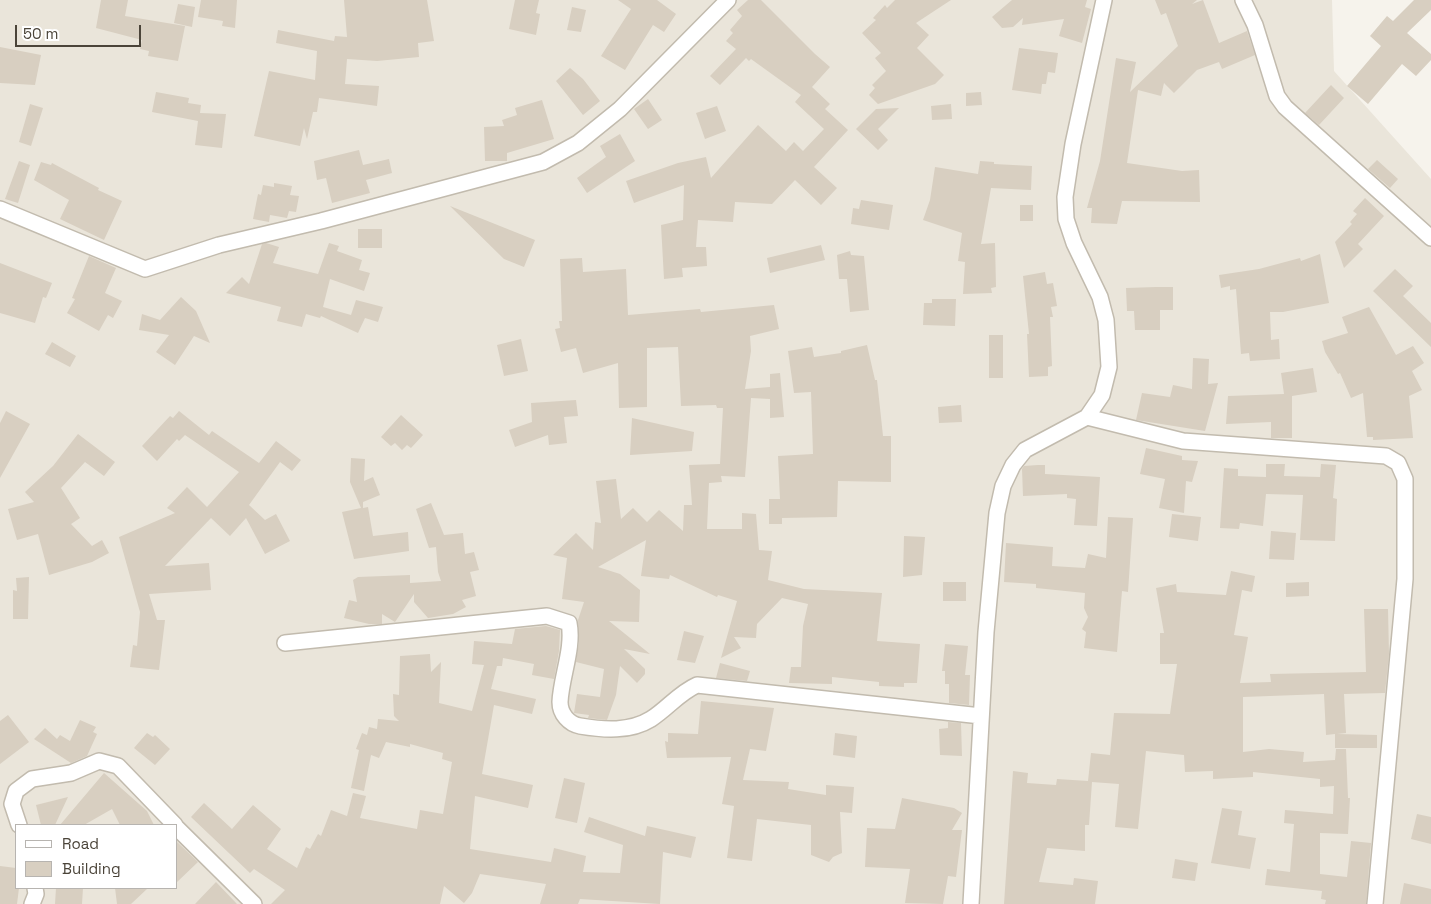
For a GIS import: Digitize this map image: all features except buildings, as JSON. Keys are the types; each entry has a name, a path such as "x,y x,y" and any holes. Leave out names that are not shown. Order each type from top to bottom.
{"street":[{"path":"0,209 145,269 219,245 321,221 543,162 578,143 620,109 728,0"},
{"path":"971,904 986,632 997,512 1003,486 1013,465 1025,450 1087,417 1102,395 1109,367 1109,343 1106,320 1100,298 1074,243 1066,219 1065,197 1072,144 1104,0"},
{"path":"1243,0 1255,24 1277,96 1285,108 1431,238"},
{"path":"1087,417 1183,441 1386,456 1398,463 1405,479 1406,579 1375,904"},
{"path":"285,643 547,616 569,623 571,632 562,677 560,705 565,718 575,725 605,730 635,726 652,718 685,691 697,685 981,716"},
{"path":"18,824 6,805 16,791 32,779 71,773 99,761 118,766 174,824"},
{"path":"178,828 254,904"},
{"path":"32,904 36,894 35,889"}],"shaded area":[{"path":"0,0 1332,0 1334,71 1431,179 1431,904 0,904"}]}
